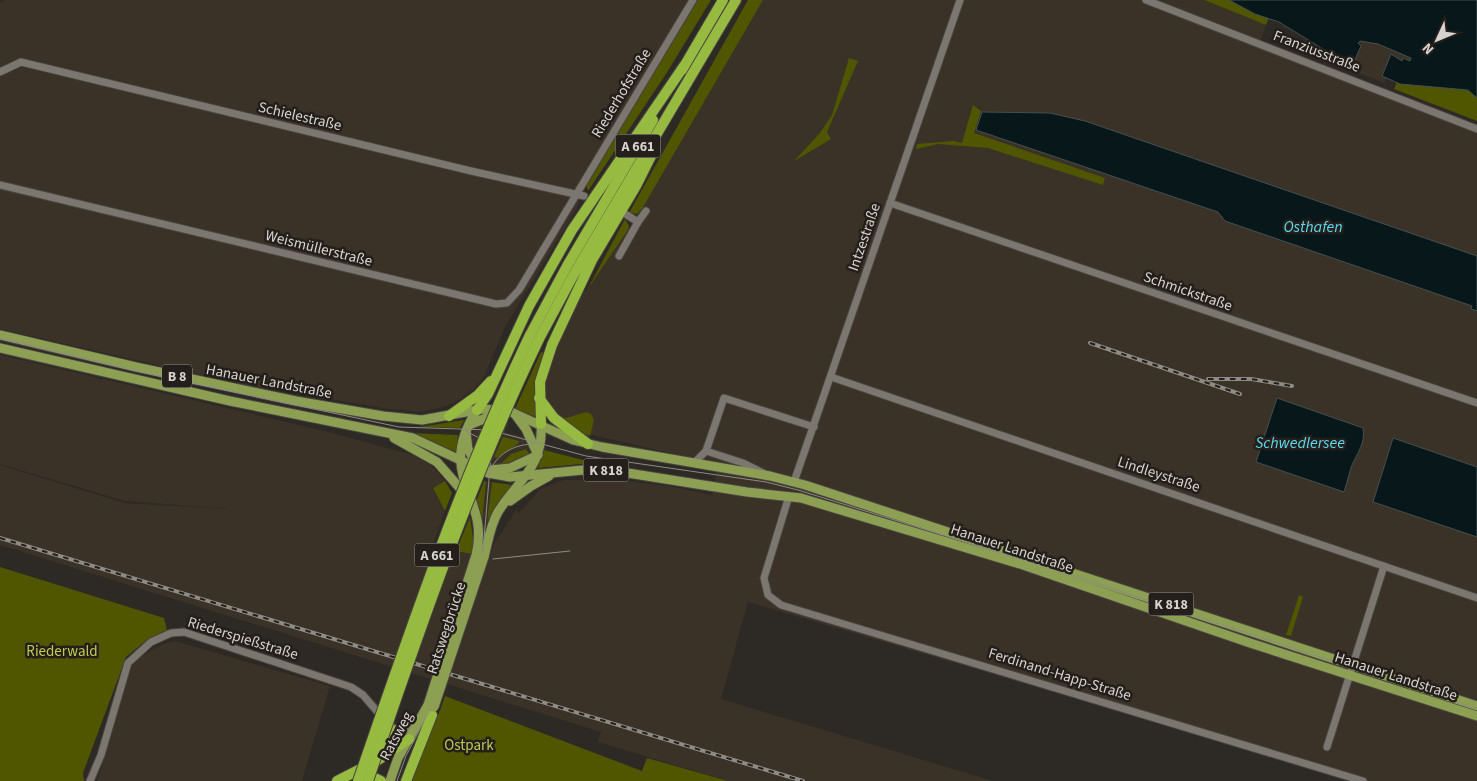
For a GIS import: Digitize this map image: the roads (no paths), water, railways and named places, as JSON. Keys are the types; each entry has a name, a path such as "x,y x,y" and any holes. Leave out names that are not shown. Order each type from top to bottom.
{"highway":[{"name":"A 661","path":"358,781 426,583 471,469 572,258 723,0"},
{"name":"A 661","path":"368,781 434,587 535,337 668,117 736,0"},
{"path":"449,416 470,401 489,383 572,230 684,66"},
{"path":"540,424 540,382 546,362 574,295 651,158 668,117"},
{"path":"476,410 488,394 509,349"},
{"path":"539,398 554,418 588,444"},
{"path":"406,781 431,709"},
{"path":"390,728 392,741 390,752"},
{"path":"336,781 390,752 409,739"},
{"path":"349,774 365,772 381,781"}],"main road":[{"name":"Hanauer Landstraße","path":"0,335 136,367 296,401 410,420 449,416 476,410"},
{"name":"Hanauer Landstraße","path":"0,348 230,402 423,441 460,460"},
{"path":"476,410 461,442 460,460 463,477 480,529 480,556"},
{"name":"B 8","path":"476,410 510,411 540,424"},
{"path":"467,426 489,415 510,411 526,429 538,455"},
{"name":"Hanauer Landstraße","path":"540,424 564,436 588,444 770,476 794,482 1477,706"},
{"path":"480,556 499,511 526,476 538,455 541,444 540,424"},
{"path":"467,426 467,444 480,469 504,469 538,455"},
{"path":"383,432 412,446 437,462 464,494 476,514"},
{"name":"K 818","path":"460,460 501,476 526,476"},
{"name":"Hanauer Landstraße","path":"526,476 583,470 615,471 747,492 789,496 962,545 1477,716"},
{"path":"499,511 531,486 559,472"},
{"path":"789,496 794,482"},
{"name":"Ratswegbrücke","path":"431,709 480,556"},
{"name":"Ratsweg","path":"390,781 398,758 418,725 431,709"},
{"name":"Ratsweg","path":"402,781 431,709"}],"street":[{"name":"Riederhofstraße","path":"580,195 693,0"},
{"name":"Intzestraße","path":"794,482 960,0"},
{"name":"Franziusstraße","path":"1146,0 1477,129"},
{"name":"Schielestraße","path":"0,72 18,62 566,194 580,195"},
{"name":"Weismüllerstraße","path":"0,185 496,304 507,302 516,295 580,195"},
{"name":"Schmickstraße","path":"890,204 1477,404"},
{"path":"620,256 646,211"},
{"path":"627,216 638,222"},
{"name":"Lindleystraße","path":"831,377 1477,598"},
{"path":"694,463 706,451 724,398 814,427"},
{"path":"706,451 743,463 770,476"},
{"name":"Ferdinand-Happ-Straße","path":"789,496 764,578 768,595 781,605 1363,781"},
{"path":"1327,747 1384,566"},
{"name":"Riederspießstraße","path":"90,781 101,756 128,663 151,642 171,633 184,632 350,687 368,700 390,728"},
{"path":"390,728 404,731 418,725"}],"water":[{"path":"1229,0 1477,0 1477,98 1468,90 1400,84 1382,76 1391,54 1402,61 1403,58 1410,61 1411,58 1378,44 1360,41 1358,43 1361,46 1353,64 1341,60 1279,22 1255,14"},
{"name":"Osthafen","path":"982,112 1050,113 1085,121 1477,256 1477,311 1471,309 1472,306 1225,221 1218,212 976,130"},
{"name":"Schwedlersee","path":"1277,398 1363,428 1362,443 1352,465 1344,492 1256,462"},
{"path":"1393,438 1477,467 1477,537 1373,502"}],"tram line":[{"path":"0,338 163,377 399,427 490,430 586,456 766,482 798,490 1062,572 1477,709"},
{"path":"397,781 406,756 432,706 483,551 491,456 481,439 466,431"},
{"path":"491,468 509,450 527,444 534,444"},
{"path":"493,559 570,551"}],"railway":[{"path":"1090,343 1240,394"},
{"path":"1208,379 1251,379 1292,386"},
{"path":"0,538 803,781"}],"park label":[{"name":"Riederwald","path":"62,651"},
{"name":"Ostpark","path":"469,745"}]}
